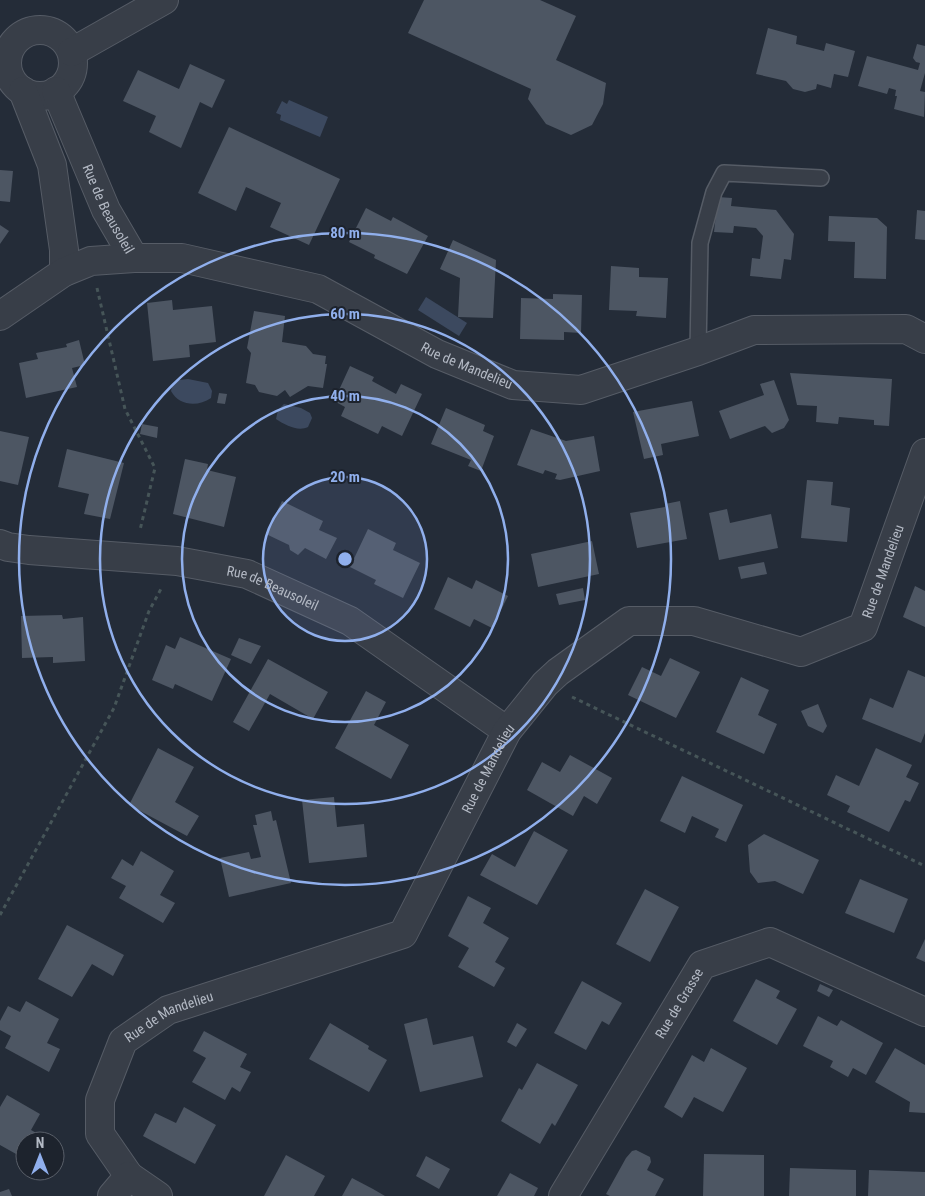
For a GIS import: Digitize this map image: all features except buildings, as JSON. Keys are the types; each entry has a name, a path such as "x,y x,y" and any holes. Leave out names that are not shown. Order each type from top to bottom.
{"street":[{"path":"72,52 164,0"},
{"path":"23,91 34,95 46,95 56,92 65,85 71,75 72,52 66,42 52,32 41,29 30,31 20,37 11,46 4,66 10,77 23,91 52,165 64,250 64,272"},
{"name":"Rue de Beausoleil","path":"0,316 64,272 91,261 134,258 106,210 56,92"},
{"name":"Rue de Mandelieu","path":"134,258 182,258 318,289 437,354 513,385 581,390 754,330 906,329 925,338"},
{"name":"Rue de Mandelieu","path":"120,1186 100,1134 100,1100 123,1041 168,1010 403,934 507,731 545,684 558,672 628,621 694,621 801,652 863,627 925,453"},
{"name":"Rue de Beausoleil","path":"0,544 29,550 177,561 247,574 350,621 507,731"},
{"name":"Rue de Grasse","path":"563,1196 702,965 770,942 925,1012"},
{"path":"120,1186 158,1196"}],"lane":[{"path":"698,351 700,243 714,192 724,174 821,178"}],"path":[{"path":"91,261 125,409 154,468 137,539 135,558"},
{"path":"0,915 114,708 149,611 177,561"},
{"path":"545,684 925,866"}],"water":[{"path":"289,100 328,117 320,137 280,120 281,115 276,113 282,101 287,104"},
{"path":"426,297 467,323 459,336 418,310"},
{"path":"188,379 208,383 212,391 211,398 200,403 189,404 174,396 171,391 173,383"},
{"path":"284,404 301,408 310,413 312,418 308,427 296,428 276,419 278,410"}]}
